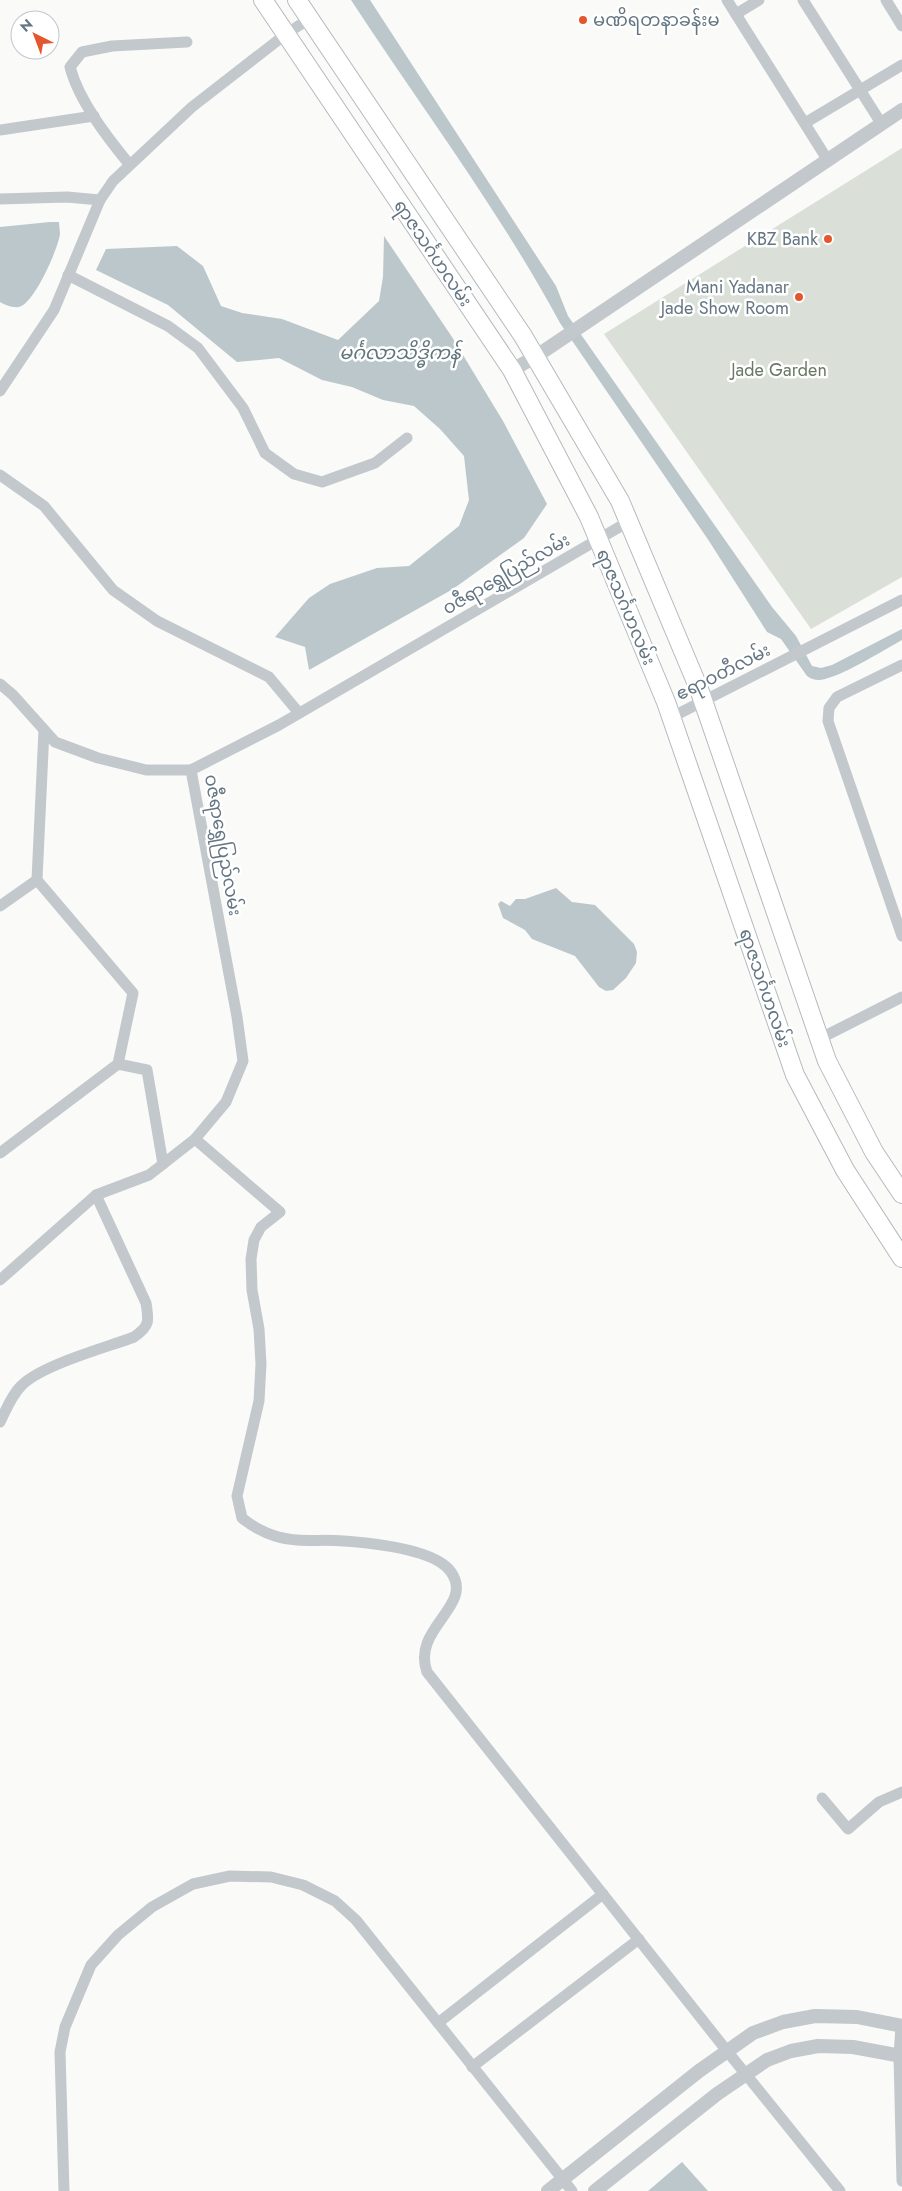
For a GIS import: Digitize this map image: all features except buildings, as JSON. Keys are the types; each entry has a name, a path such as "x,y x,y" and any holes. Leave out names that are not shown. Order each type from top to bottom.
{"main road":[{"name":"ရာဇသင်္ဂဟလမ်း","path":"263,0 512,370 589,517 672,717 795,1075 844,1170 902,1258"},
{"name":"ရာဇသင်္ဂဟလမ်း","path":"297,0 535,357 620,501 703,702 827,1061 874,1152 902,1194"}],"street":[{"path":"727,0 827,159"},
{"path":"736,14 759,0"},
{"path":"803,0 881,123"},
{"path":"886,0 902,26"},
{"path":"0,391 54,310 100,200 113,181 192,107 286,34 309,19"},
{"path":"129,164 103,132 73,79 70,67 82,52 112,46 187,42"},
{"path":"805,123 902,65"},
{"path":"512,370 535,357 902,110"},
{"path":"0,130 94,116"},
{"path":"0,199 67,197 100,200"},
{"path":"68,275 168,326 198,348 243,408 265,453 294,474 322,482 375,463 407,438"},
{"path":"0,475 44,506 113,590 157,621 269,677 299,713"},
{"name":"ဝဇီရာရွှေပြည်လမ်း","path":"0,1280 96,1195 149,1175 195,1139 226,1102 243,1061 237,1017 191,770 299,713 628,522"},
{"name":"ဧရာဝတီလမ်း","path":"672,717 902,600"},
{"path":"902,665 837,697 829,708 828,721 902,936"},
{"path":"0,684 13,694 55,742 98,758 146,770 191,770"},
{"path":"0,1152 118,1064 133,993 37,880 44,730"},
{"path":"0,906 37,880"},
{"path":"819,1039 902,997"},
{"path":"118,1064 147,1070 163,1164"},
{"path":"195,1139 280,1212 261,1227 254,1240 251,1259 252,1290 259,1329 261,1364 259,1401 237,1496 242,1518 257,1529 276,1536 369,1544 413,1552 438,1561 451,1572 457,1586 456,1600 437,1623 426,1646 424,1662 427,1672 727,2052 840,2191"},
{"path":"0,1422 12,1397 22,1384 52,1367 134,1338 144,1330 149,1320 146,1303 96,1195"},
{"path":"822,1798 848,1829 879,1802 902,1792"},
{"path":"64,2191 60,2052 65,2027 91,1965 118,1935 152,1907 193,1884 230,1876 271,1877 303,1885 335,1902 356,1920 572,2191"},
{"path":"438,2023 603,1894"},
{"path":"472,2067 638,1939"},
{"path":"548,2191 692,2077 753,2033 783,2022 815,2016 857,2017 901,2026 902,2181"},
{"path":"595,2191 717,2094 767,2060 791,2051 818,2046 853,2047 901,2056"}],"green space":[{"name":"Jade Garden","path":"902,148 902,577 811,629 604,334"}],"water":[{"path":"351,0 370,0 556,286 568,316 772,607 796,636 812,666 821,668 832,665 902,629 902,640 843,672 818,680 807,676 781,639 767,632 709,541 560,323 486,199"},
{"path":"59,222 60,234 55,251 38,287 25,304 19,307 9,306 0,302 0,227"},
{"name":"မင်္ဂလာသိဒ္ဓိကန်","path":"384,236 452,337 503,421 547,504 524,538 453,589 309,670 305,647 275,637 309,598 330,584 377,568 409,566 459,526 469,500 464,456 440,429 414,406 383,400 352,387 322,380 279,358 237,362 168,305 96,270 106,249 177,246 203,266 221,306 242,313 282,319 338,340 379,301 383,277"},
{"path":"556,888 572,902 595,905 634,944 637,952 636,963 626,978 613,990 606,991 599,987 575,956 532,939 525,930 503,918 498,904 501,901 510,906 516,899 525,899"},
{"path":"682,2162 708,2191 648,2191"}],"place":[{"name":"မဏိရတနာခန်းမ","path":"583,20"},
{"name":"KBZ Bank","path":"828,239"},
{"name":"Mani Yadanar Jade Show Room","path":"799,297"}]}
